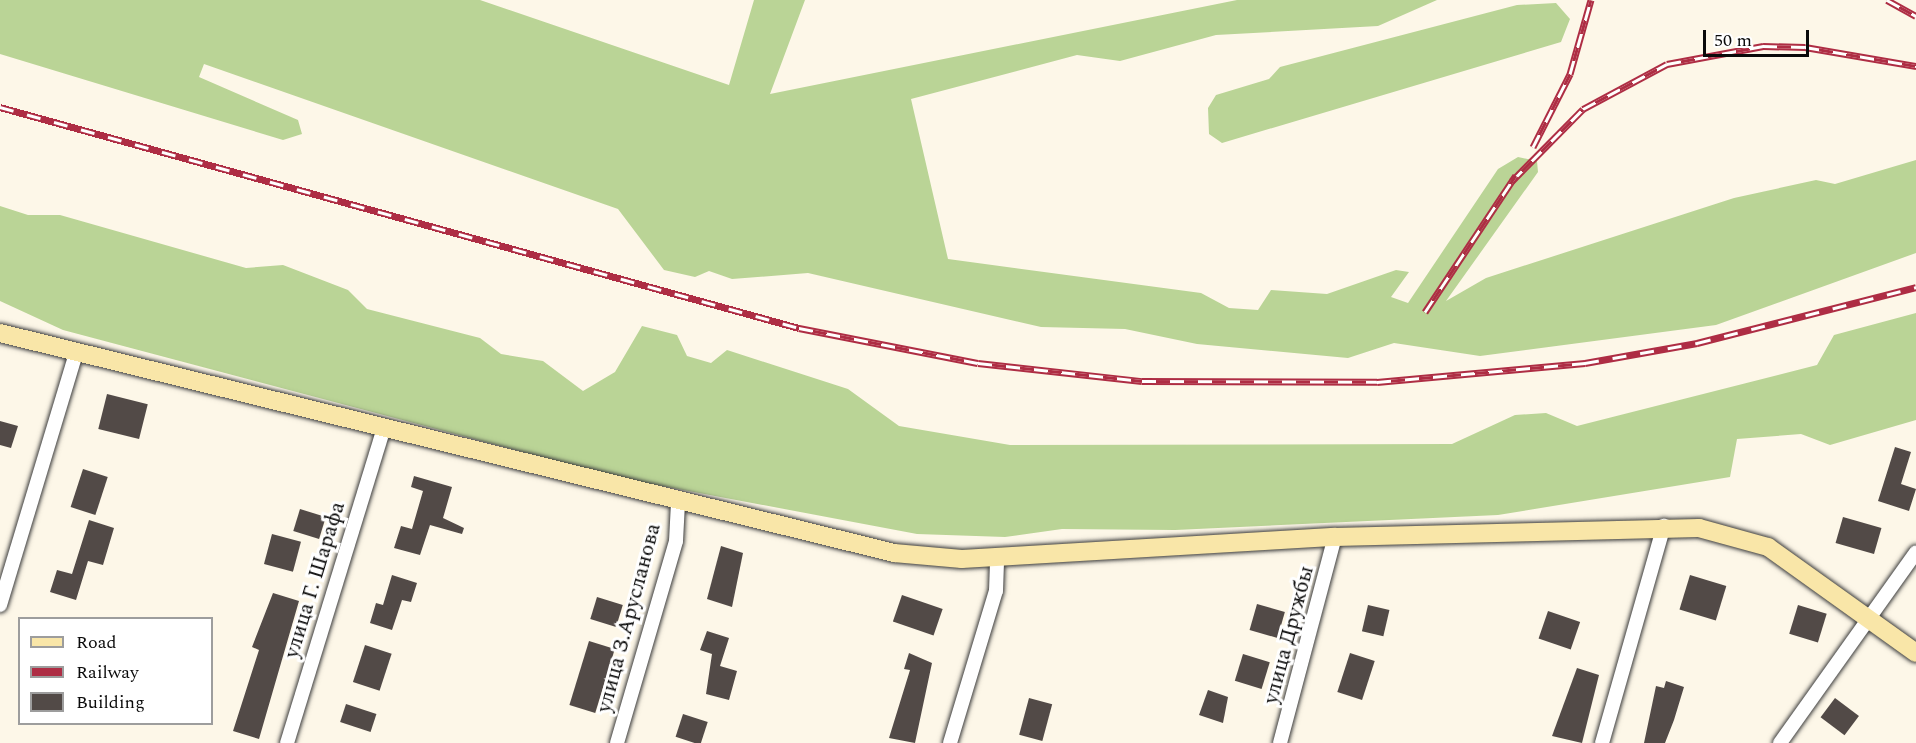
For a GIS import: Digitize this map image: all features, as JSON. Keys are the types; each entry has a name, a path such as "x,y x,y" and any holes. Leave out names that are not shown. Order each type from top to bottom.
{"street":[{"path":"0,333 678,504 894,553 997,557 1335,537 1664,526 1734,534 1768,547 1916,653"},
{"path":"0,606 76,353"},
{"name":"улица Г. Шарафа","path":"287,743 383,430"},
{"name":"улица З.Арусланова","path":"616,743 676,541 678,504"},
{"path":"1602,743 1664,526"},
{"name":"улица Дружбы","path":"1281,743 1335,537"},
{"path":"1780,743 1872,620 1916,552"},
{"path":"950,743 996,591 997,557"}],"green space":[{"path":"0,0 480,0 729,85 754,0 805,0 770,94 1237,0 1437,0 1378,26 1216,35 1120,61 1077,55 911,99 948,259 1201,293 1229,308 1258,310 1271,290 1327,294 1396,270 1409,272 1391,297 1408,303 1498,169 1518,157 1537,161 1538,172 1446,301 1486,278 1734,198 1816,180 1835,184 1916,160 1916,253 1716,325 1480,356 1394,343 1348,358 1197,344 1125,329 1041,327 808,273 732,279 709,271 695,277 664,270 618,209 204,64 199,77 298,120 302,134 283,140 0,54"},
{"path":"1556,3 1570,19 1561,42 1222,143 1209,134 1208,108 1216,95 1269,79 1280,67 1517,5"},
{"path":"0,206 28,215 60,215 246,268 283,265 348,290 367,309 480,338 501,354 543,361 583,391 615,372 642,326 677,335 687,356 711,363 727,350 848,389 899,426 1010,445 1452,444 1515,415 1546,413 1577,426 1817,365 1834,335 1916,313 1916,420 1830,445 1801,434 1737,439 1730,477 1498,515 1175,530 1062,529 1005,537 917,534 625,479 63,330 0,301"}],"building":[{"path":"107,394 148,404 139,439 98,429"},
{"path":"0,421 18,426 11,448 0,445"},
{"path":"1895,447 1911,452 1901,484 1916,489 1909,511 1878,501"},
{"path":"83,469 108,477 95,515 71,507"},
{"path":"414,476 452,487 443,518 464,528 462,534 430,525 420,555 394,548 401,526 412,529 423,491 411,487"},
{"path":"300,509 326,517 319,539 293,531"},
{"path":"1843,517 1881,528 1874,554 1836,543"},
{"path":"89,520 114,528 103,565 88,561 76,600 50,592 57,570 72,574"},
{"path":"272,534 301,542 293,572 264,564"},
{"path":"721,546 743,553 732,607 707,599"},
{"path":"392,575 417,583 411,602 402,600 392,630 370,623 376,603 383,605"},
{"path":"1690,575 1726,586 1716,621 1679,609"},
{"path":"273,593 299,601 259,739 233,731 259,650 252,647"},
{"path":"902,595 943,609 934,635 893,621"},
{"path":"597,597 623,605 616,627 590,619"},
{"path":"1257,604 1285,612 1277,638 1250,630"},
{"path":"1368,605 1389,610 1383,636 1362,631"},
{"path":"1798,605 1827,614 1818,642 1789,634"},
{"path":"1548,611 1580,622 1571,649 1539,638"},
{"path":"707,631 729,638 720,666 737,671 729,700 706,694 712,654 700,650"},
{"path":"589,641 615,649 595,713 569,705"},
{"path":"365,645 392,654 380,691 353,682"},
{"path":"909,653 932,663 915,743 889,738 910,670 904,669"},
{"path":"1350,653 1375,661 1362,700 1337,692"},
{"path":"1243,654 1270,662 1262,689 1235,681"},
{"path":"1577,668 1599,675 1582,743 1552,736"},
{"path":"1666,681 1684,687 1674,720 1665,743 1644,743 1656,686 1664,688"},
{"path":"1208,690 1228,697 1223,723 1199,715"},
{"path":"1029,698 1052,704 1042,741 1019,735"},
{"path":"1835,698 1859,716 1845,735 1821,717"},
{"path":"346,704 376,714 371,732 340,722"},
{"path":"683,714 708,722 701,743 676,737"}],"railway":[{"path":"1533,147 1570,74 1591,0"},
{"path":"1887,0 1916,16"},
{"path":"1512,181 1583,109 1667,64 1763,46 1805,47 1916,66"},
{"path":"0,107 799,328 978,363 1142,381 1377,382 1585,363 1697,343 1916,287"},
{"path":"1425,312 1516,175"}]}
